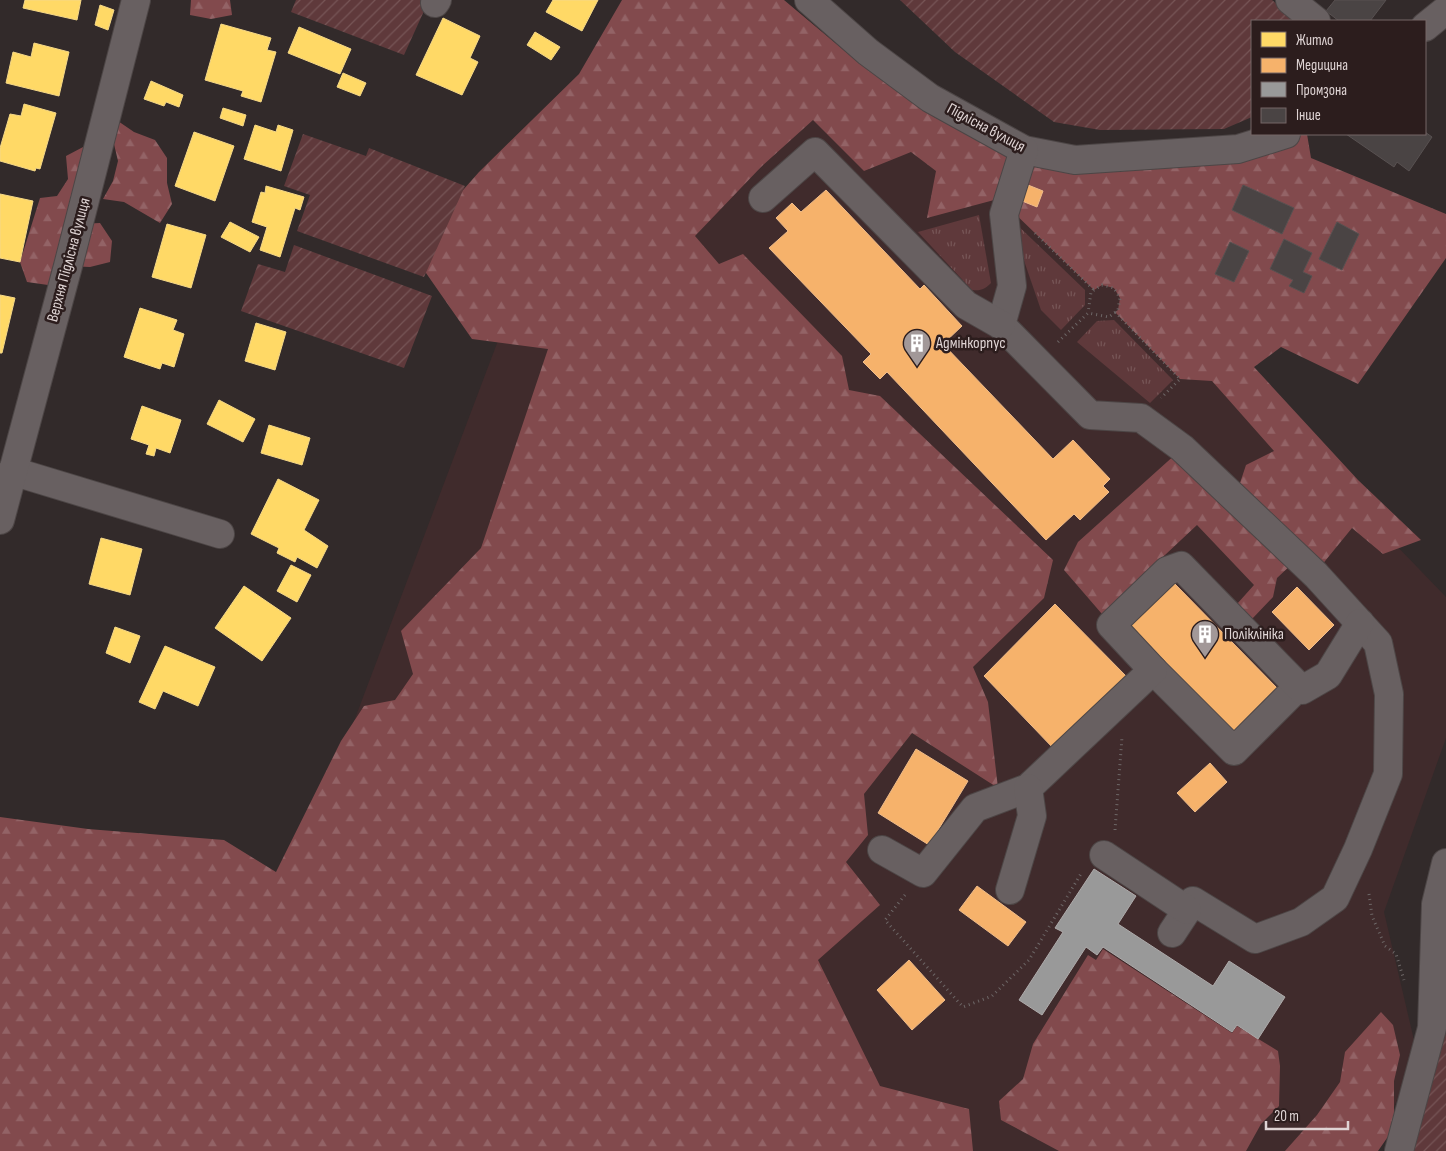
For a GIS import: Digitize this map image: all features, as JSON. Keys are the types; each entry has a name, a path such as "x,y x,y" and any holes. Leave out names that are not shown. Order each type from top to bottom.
{"street":[{"name":"Верхня Підлісна вулиця","path":"0,520 68,266 136,0"},
{"name":"Підлісна вулиця","path":"809,0 868,52 930,98 1024,150 1049,157 1083,160 1238,150 1283,135"},
{"path":"1290,0 1315,20"},
{"path":"1426,26 1446,10"},
{"path":"1001,325 1012,286 1004,214 1024,150"},
{"path":"763,198 815,152 966,305 1001,325 1090,415 1141,418 1182,448 1316,575 1378,643 1389,694 1388,774 1357,852 1335,898 1301,922 1255,939 1193,901 1172,933"},
{"path":"12,471 220,534"},
{"path":"1299,686 1234,750 1153,670 1111,625 1167,571 1181,566 1299,686 1302,690 1328,675 1360,623"},
{"path":"882,850 923,873 975,808 1028,788 1153,670"},
{"path":"1010,890 1032,816 1028,788"},
{"path":"1108,858 1187,910"},
{"path":"1399,1151 1432,1028 1436,904 1446,863"}],"path":[{"path":"1006,205 1094,290"},
{"path":"1038,362 1088,313 1091,292 1102,285 1114,288 1120,298 1118,310 1109,317 1088,313"},
{"path":"1115,312 1180,379 1141,418"},
{"path":"923,873 885,920 963,1007 992,996 1029,960 1089,860 1108,858 1125,696"},
{"path":"1357,852 1366,870 1372,916 1385,946 1396,954 1405,981"}],"shaded area":[{"path":"627,0 849,74 1047,183 1446,597 1446,738 1384,912 1417,1053 1375,1151 838,1151 295,877"}],"green space":[{"path":"191,0 230,0 232,15 211,19 190,15"},
{"path":"296,0 429,0 404,55 291,12"},
{"path":"622,0 784,0 859,63 934,117 1012,159 1025,163 1277,135 1307,135 1311,158 1446,214 1446,258 1358,384 1281,347 1254,367 1358,480 1421,540 1383,554 1352,528 1321,566 1239,486 1246,465 1274,451 1212,381 1180,379 1115,312 1118,310 1120,298 1114,288 1102,285 1094,290 1006,205 1009,196 927,218 936,171 911,152 864,171 813,120 761,167 695,236 719,264 743,254 842,356 849,390 880,396 1053,560 1044,598 973,667 988,702 998,788 912,733 864,794 868,835 846,862 880,905 818,960 880,1086 969,1109 973,1151 0,1151 0,817 88,829 224,840 276,872 341,741 364,706 395,700 413,674 401,631 481,548 548,349 472,339 410,250 479,172 579,74"},
{"path":"900,0 1272,0 1296,20 1251,20 1251,117 1224,129 1100,130 1054,122 955,52"},
{"path":"115,119 134,132 155,140 167,158 167,183 172,204 160,223 124,202 103,199 113,181 118,161 113,140"},
{"path":"303,134 366,156 369,148 465,186 424,277 297,231 310,195 284,186"},
{"path":"85,146 79,224 100,223 112,241 110,262 90,267 68,266 48,285 27,282 20,262 40,198 57,196 68,179 66,156"},
{"path":"979,215 991,283 983,289 972,290 918,232"},
{"path":"1009,217 1085,290 1085,305 1061,330 1041,310"},
{"path":"294,245 432,296 404,368 241,311 258,264 285,272"},
{"path":"1114,320 1173,380 1150,403 1077,342 1097,321"},
{"path":"1177,453 1293,563 1277,578 1273,597 1252,619 1237,604 1254,585 1197,525 1102,614 1064,570 1078,542"},
{"path":"1446,935 1446,1151 1411,1151"},
{"path":"1103,949 1232,1033 1237,1026 1278,1051 1280,1066 1279,1106 1261,1124 1246,1151 1059,1151 1001,1120 999,1101 1023,1079 1033,1044 1088,955 1096,960"},
{"path":"1381,1012 1393,1025 1400,1055 1394,1081 1394,1128 1378,1151 1285,1151 1317,1115 1340,1082 1345,1052"}],"building: Житло":[{"path":"25,0 81,0 77,20 23,8"},
{"path":"553,0 598,0 582,31 546,12"},
{"path":"100,5 114,10 108,30 95,25"},
{"path":"443,18 480,36 470,58 478,62 462,95 416,75"},
{"path":"221,24 271,38 267,50 276,52 261,102 241,96 243,91 205,80"},
{"path":"299,27 351,49 340,74 288,53"},
{"path":"535,32 560,47 551,60 527,45"},
{"path":"34,43 69,52 59,96 6,83 13,52 31,57"},
{"path":"343,73 366,83 360,96 337,87"},
{"path":"151,81 183,95 179,107 166,102 164,106 144,99"},
{"path":"24,104 56,113 40,169 36,168 35,171 0,161 0,148 10,114 21,116"},
{"path":"223,108 246,115 243,126 220,118"},
{"path":"255,125 276,132 278,125 293,130 281,171 244,159"},
{"path":"194,132 234,146 215,201 175,186"},
{"path":"266,186 304,197 300,210 295,208 280,257 260,250 267,227 252,222 261,192 265,193"},
{"path":"0,194 33,201 20,262 0,258"},
{"path":"230,222 259,237 250,252 221,237"},
{"path":"167,224 206,235 191,288 152,277"},
{"path":"0,295 15,298 2,353 0,353"},
{"path":"140,308 177,320 173,330 184,334 174,367 162,363 160,369 124,357"},
{"path":"256,323 286,332 275,370 245,361"},
{"path":"219,400 255,419 243,442 207,424"},
{"path":"142,406 181,420 170,453 156,448 154,456 146,454 149,445 131,439"},
{"path":"269,425 310,438 302,465 261,453"},
{"path":"278,479 319,500 304,530 328,546 317,568 297,557 295,562 277,553 279,548 251,534"},
{"path":"101,538 142,549 130,595 89,584"},
{"path":"291,565 311,575 297,602 277,591"},
{"path":"244,586 291,618 262,661 215,628"},
{"path":"115,627 140,636 130,663 106,653"},
{"path":"165,646 215,667 198,706 163,691 155,709 139,702"}],"building: Медицина":[{"path":"1028,185 1043,191 1037,207 1022,201"},
{"name":"Адмінкорпус","path":"826,190 920,289 924,285 962,326 943,344 1053,459 1073,440 1110,479 1103,486 1109,492 1080,520 1074,514 1046,540 887,372 880,379 863,362 871,354 769,248 788,231 776,218 792,203 801,212"},
{"name":"Поліклініка","path":"1174,583 1279,690 1235,733 1130,625"},
{"path":"1297,587 1334,625 1309,650 1272,612"},
{"path":"1055,604 1127,677 1054,749 984,676"},
{"path":"916,749 968,781 929,845 878,813"},
{"path":"1210,763 1227,782 1195,812 1177,793"},
{"path":"977,886 1026,922 1008,946 959,910"},
{"path":"909,960 945,1000 912,1030 877,990"}],"building: Промзона":[{"path":"1094,869 1136,896 1118,924 1213,986 1229,961 1285,997 1258,1039 1237,1025 1232,1032 1103,947 1097,955 1086,947 1042,1015 1019,1000 1063,932 1055,928"}],"building: Інше":[{"path":"1335,0 1386,0 1371,20 1338,20 1326,11"},
{"path":"1426,133 1432,137 1409,171 1397,162 1394,167 1347,135 1426,135"},
{"path":"1243,185 1294,208 1282,234 1232,210"},
{"path":"1337,222 1359,234 1342,270 1319,259"},
{"path":"1284,239 1312,253 1303,272 1312,276 1304,293 1289,286 1293,280 1270,269"},
{"path":"1230,242 1249,251 1234,282 1215,274"}],"place":[{"name":"Адмінкорпус","path":"917,367"},
{"name":"Поліклініка","path":"1205,658"}]}
